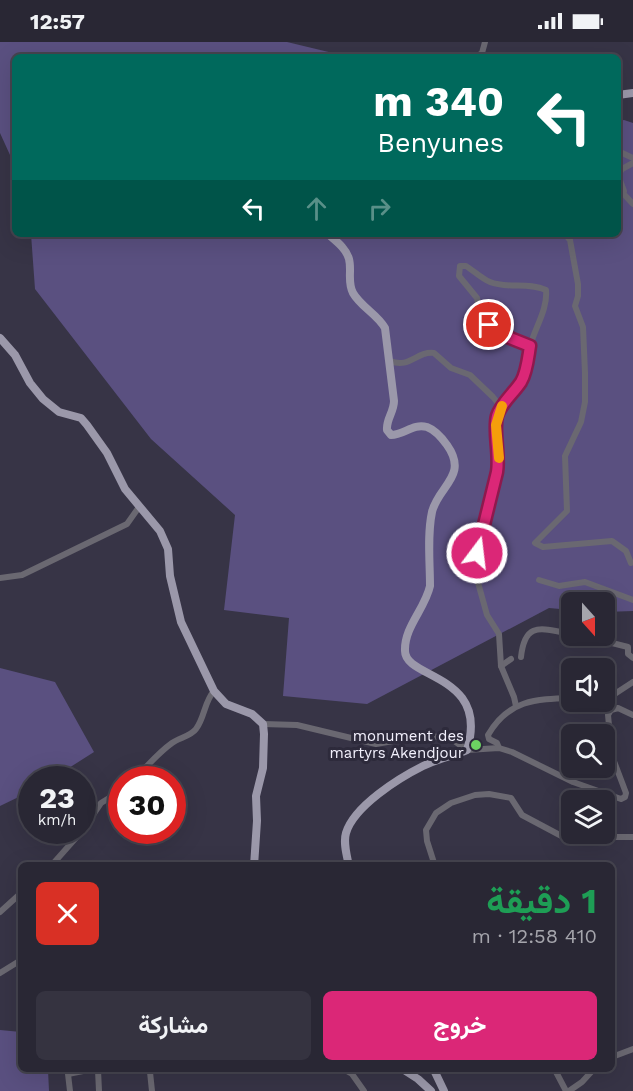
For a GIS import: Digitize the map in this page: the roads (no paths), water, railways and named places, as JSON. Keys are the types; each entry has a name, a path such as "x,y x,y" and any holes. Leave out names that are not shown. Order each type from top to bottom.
{"main road":[{"path":"331,237 343,247 349,258 352,291 359,301 381,320 385,328 394,401 392,412 386,422 388,433 396,435 419,426 429,428 442,438 454,459 455,472 452,481 439,497 432,512 428,597 411,627 405,652 410,663 446,682 461,697 471,724 467,750 433,762 409,774 359,812 345,836 348,862"},
{"path":"0,338 15,355 30,383 43,399 59,412 81,418 107,453 125,489 165,539 181,622 214,691 226,704 252,714 263,724 263,768 256,796 255,862"},
{"path":"407,1072 431,1091"},
{"path":"435,1072 444,1091"}],"street":[{"path":"621,182 624,189 623,194"},
{"path":"621,192 633,204"},
{"path":"568,237 578,284 575,306 583,327 585,402 581,422 565,456 567,511 535,543 543,547 612,542 626,551 630,563"},
{"path":"516,706 501,666 499,634 485,611 478,586 476,561 497,472 499,449 496,425 501,407 522,381 530,346 541,318 546,290 540,287 495,284 466,266 460,266 459,276 477,298 484,321 510,338 530,346"},
{"path":"390,361 404,364 425,353 434,353 451,368 466,373 501,407"},
{"path":"0,578 22,575 127,524 139,507"},
{"path":"539,580 559,586 585,582 633,600"},
{"path":"520,657 522,640 526,634 542,629 561,632"},
{"path":"615,644 627,647 628,654 633,658"},
{"path":"501,666 511,659"},
{"path":"615,694 633,682"},
{"path":"147,766 173,742 195,732 207,698 214,691"},
{"path":"499,748 497,743 488,738 488,733 505,712 530,701 561,699"},
{"path":"615,709 618,708 633,715"},
{"path":"263,724 297,725 376,744 427,735 453,740 467,750 499,748 573,782 620,799 625,797 626,792 612,756 607,722 609,712"},
{"path":"626,792 633,795"},
{"path":"434,862 427,841 427,827 436,813 444,806 476,795 489,794 511,798 522,815 570,840 633,837"},
{"path":"96,810 108,799"},
{"path":"55,862 70,844"},
{"path":"0,912 18,896"},
{"path":"0,973 18,962"},
{"path":"615,1056 633,1049"},
{"path":"70,1091 68,1074 78,1072"},
{"path":"98,1072 99,1091"},
{"path":"149,1072 152,1091"},
{"path":"348,1072 364,1091"},
{"path":"556,1072 567,1091 582,1082 592,1072"}],"place":[{"name":"monument des martyrs Akendjour","path":"476,745"}]}
